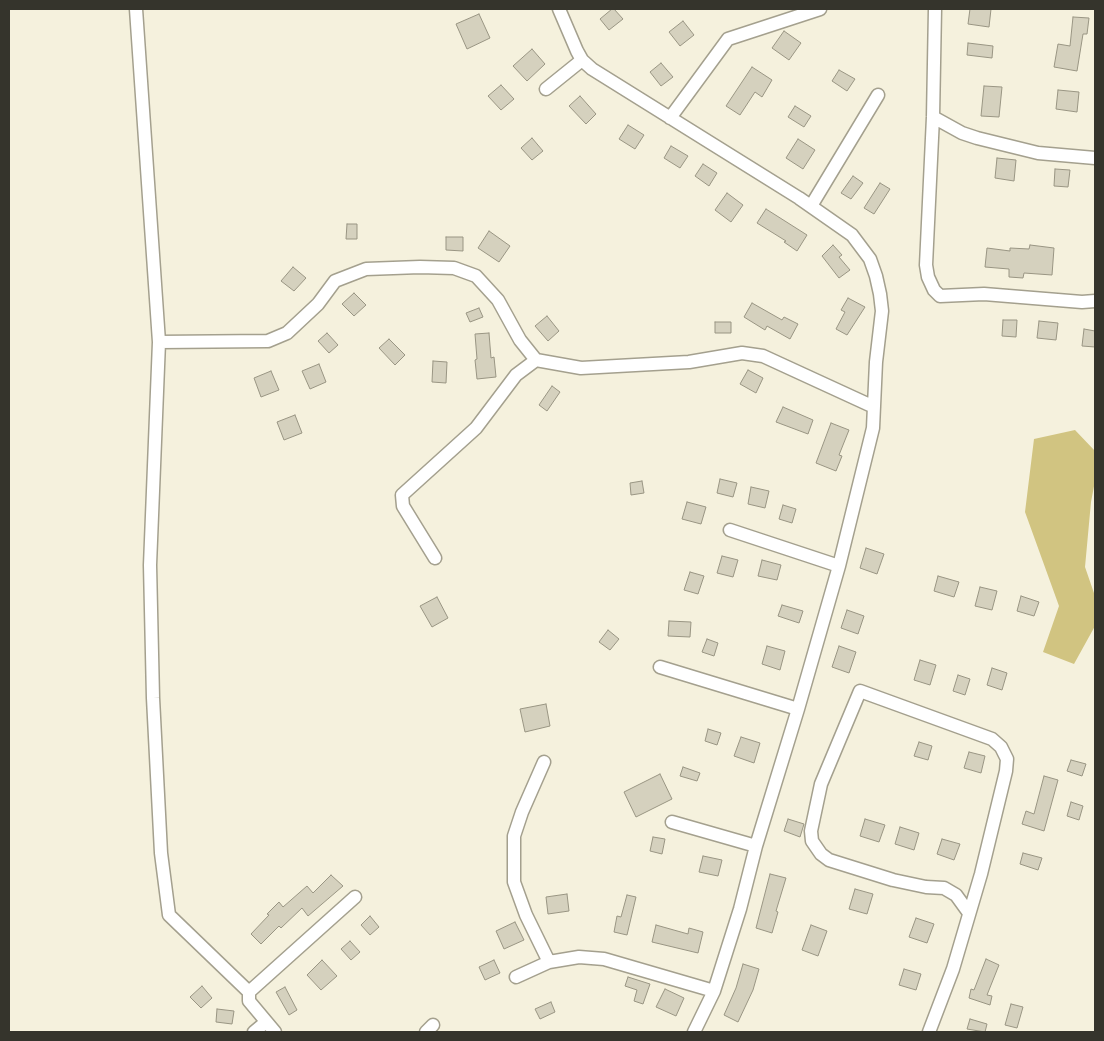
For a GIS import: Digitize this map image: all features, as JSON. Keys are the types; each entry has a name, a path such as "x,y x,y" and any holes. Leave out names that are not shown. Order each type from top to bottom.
{"street":[{"path":"136,9 159,342 150,574 153,698 161,853 169,915 249,992 249,1001 275,1032"},
{"path":"559,9 576,51 592,70 811,206 852,235 870,259 876,276 882,311 876,362 873,428 839,566 756,846 740,909 714,991 694,1032"},
{"path":"670,118 728,39 820,9"},
{"path":"935,9 933,117 926,265 928,277 934,290 940,296 984,294 1082,302 1095,301"},
{"path":"546,89 582,60"},
{"path":"811,206 878,95"},
{"path":"933,117 962,133 977,138 1038,153 1095,158"},
{"path":"159,342 268,341 287,333 318,304 335,281 366,269 454,268 476,276 498,300 520,340 536,360 581,368 689,362 749,354 763,356 874,407"},
{"path":"435,558 403,506 402,495 476,428 516,375 536,360"},
{"path":"730,530 839,566"},
{"path":"660,667 798,709"},
{"path":"929,1032 953,969 969,914 1006,771 1007,758 1001,746 992,739 860,691 821,784 811,831 812,841 821,854 829,860 893,880 926,887 944,888 956,895 969,914"},
{"path":"544,762 522,812 514,836 514,882 526,915 549,962"},
{"path":"672,822 756,846"},
{"path":"249,992 354,897"},
{"path":"516,976 549,962 579,957 604,960 714,991"},
{"path":"254,1032 266,1022"}],"shaded area":[{"path":"1075,430 1095,451 1095,481 1091,502 1085,567 1095,596 1095,626 1074,664 1043,652 1059,606 1025,512 1034,439"}],"building":[{"path":"612,9 623,19 609,30 600,19"},
{"path":"970,9 991,9 989,27 968,24"},
{"path":"479,14 490,38 467,49 456,24"},
{"path":"1073,17 1089,18 1087,34 1083,34 1077,71 1054,67 1058,44 1070,46"},
{"path":"683,21 694,35 680,46 669,32"},
{"path":"784,31 801,43 789,60 772,48"},
{"path":"968,43 993,46 992,58 967,55"},
{"path":"532,49 545,64 527,81 513,66"},
{"path":"661,63 673,77 661,86 650,72"},
{"path":"752,67 772,80 762,97 755,92 740,115 726,106"},
{"path":"839,70 855,79 847,91 832,81"},
{"path":"501,85 514,99 501,110 488,96"},
{"path":"984,86 1002,87 999,117 981,116"},
{"path":"1058,90 1079,92 1077,112 1056,109"},
{"path":"580,96 596,114 586,124 569,106"},
{"path":"795,106 811,116 804,127 788,117"},
{"path":"628,125 644,135 635,149 619,139"},
{"path":"532,138 543,151 532,160 521,148"},
{"path":"798,139 815,150 803,169 786,158"},
{"path":"671,146 688,156 680,168 664,158"},
{"path":"997,158 1016,160 1014,181 995,178"},
{"path":"703,164 717,173 709,186 695,176"},
{"path":"1055,169 1070,170 1068,187 1054,186"},
{"path":"853,176 863,183 851,199 841,193"},
{"path":"880,183 890,189 874,214 864,208"},
{"path":"727,193 743,205 731,222 715,210"},
{"path":"766,209 807,235 797,251 784,242 786,241 757,223"},
{"path":"347,224 357,224 357,239 346,239"},
{"path":"489,231 510,246 499,262 478,248"},
{"path":"446,237 463,237 463,251 446,250"},
{"path":"833,245 842,255 839,257 850,270 839,278 822,256"},
{"path":"1030,245 1054,248 1052,275 1024,273 1023,278 1009,277 1009,269 985,267 987,248 1010,251 1010,248 1029,249"},
{"path":"293,267 306,278 294,291 281,281"},
{"path":"354,293 366,305 354,316 342,304"},
{"path":"848,298 865,307 847,335 836,329 845,312 841,310"},
{"path":"752,303 782,320 784,317 798,324 790,339 767,326 765,330 744,317"},
{"path":"479,308 483,317 470,322 466,313"},
{"path":"547,316 559,331 548,341 535,326"},
{"path":"1003,320 1017,320 1016,337 1002,336"},
{"path":"1039,321 1058,323 1056,340 1037,338"},
{"path":"715,322 731,322 731,333 715,333"},
{"path":"1084,329 1095,331 1095,347 1082,346"},
{"path":"327,333 338,345 329,353 318,341"},
{"path":"489,333 491,358 494,357 496,377 477,379 475,334"},
{"path":"389,339 405,355 395,365 379,348"},
{"path":"433,361 447,362 446,383 432,382"},
{"path":"319,364 326,382 310,389 302,371"},
{"path":"748,370 763,378 756,393 740,384"},
{"path":"271,371 279,390 261,397 254,378"},
{"path":"552,386 560,392 547,411 539,405"},
{"path":"783,407 813,420 808,434 776,422"},
{"path":"295,415 302,433 284,440 277,422"},
{"path":"831,423 849,430 839,455 842,456 836,471 816,463"},
{"path":"720,479 737,483 733,497 717,493"},
{"path":"642,481 644,493 631,495 630,483"},
{"path":"751,487 769,491 765,508 748,504"},
{"path":"687,502 706,507 701,524 682,519"},
{"path":"783,505 796,509 792,523 779,519"},
{"path":"866,548 884,554 877,574 860,568"},
{"path":"722,556 738,560 733,577 717,573"},
{"path":"762,560 781,565 777,580 758,576"},
{"path":"690,572 704,576 698,594 684,590"},
{"path":"938,576 959,582 954,597 934,591"},
{"path":"980,587 997,591 992,610 975,606"},
{"path":"1021,596 1039,602 1034,616 1017,611"},
{"path":"437,597 448,618 432,627 420,606"},
{"path":"782,605 803,611 799,623 778,616"},
{"path":"847,610 864,616 858,634 841,628"},
{"path":"669,621 691,622 690,637 668,636"},
{"path":"608,630 619,639 610,650 599,642"},
{"path":"707,639 718,643 714,656 702,652"},
{"path":"767,646 785,651 780,670 762,664"},
{"path":"839,646 856,652 849,673 832,667"},
{"path":"920,660 936,665 930,685 914,680"},
{"path":"992,668 1007,673 1002,690 987,685"},
{"path":"958,675 970,679 965,695 953,691"},
{"path":"546,704 550,726 525,732 520,709"},
{"path":"708,729 721,733 717,745 705,741"},
{"path":"741,737 760,743 754,763 734,756"},
{"path":"919,742 932,746 928,760 914,756"},
{"path":"969,752 985,756 981,773 964,768"},
{"path":"1071,760 1086,764 1082,776 1067,771"},
{"path":"683,767 700,773 697,781 680,776"},
{"path":"660,774 672,799 636,817 624,792"},
{"path":"1044,776 1058,780 1044,831 1022,824 1026,811 1034,814"},
{"path":"1071,802 1083,806 1079,820 1067,816"},
{"path":"788,819 804,824 800,837 784,831"},
{"path":"865,819 885,825 879,842 860,836"},
{"path":"900,827 919,833 914,850 895,844"},
{"path":"653,837 665,839 662,854 650,851"},
{"path":"942,839 960,844 954,860 937,854"},
{"path":"1023,853 1042,858 1038,870 1020,864"},
{"path":"703,856 722,860 718,876 699,872"},
{"path":"770,874 786,878 776,911 778,912 772,933 756,928"},
{"path":"331,875 343,886 308,916 302,908 281,928 279,926 261,944 251,934 279,902 283,907 307,886 313,893"},
{"path":"855,889 873,894 867,914 849,909"},
{"path":"567,894 569,911 548,914 546,897"},
{"path":"627,895 636,897 627,935 614,932 617,916 621,917"},
{"path":"370,916 379,927 370,935 361,925"},
{"path":"916,918 934,924 927,943 909,937"},
{"path":"515,922 524,940 504,949 496,931"},
{"path":"656,925 688,934 689,928 703,932 698,953 652,942"},
{"path":"811,925 827,931 818,956 802,950"},
{"path":"350,941 360,952 351,960 341,949"},
{"path":"986,959 999,965 987,995 992,996 990,1005 969,998 971,989 974,990"},
{"path":"322,960 337,976 321,990 307,975"},
{"path":"494,960 500,973 485,980 479,967"},
{"path":"743,964 759,969 753,990 738,1022 724,1015 736,988"},
{"path":"904,969 921,974 916,990 899,985"},
{"path":"628,977 650,984 643,1004 634,1001 637,990 625,986"},
{"path":"202,986 212,998 201,1008 190,997"},
{"path":"285,987 297,1010 289,1015 276,992"},
{"path":"665,989 684,998 676,1016 656,1007"},
{"path":"551,1002 555,1012 540,1019 535,1009"},
{"path":"1011,1004 1023,1007 1017,1028 1005,1025"},
{"path":"217,1009 234,1011 232,1024 216,1022"},
{"path":"970,1019 987,1024 985,1032 967,1029"}]}
